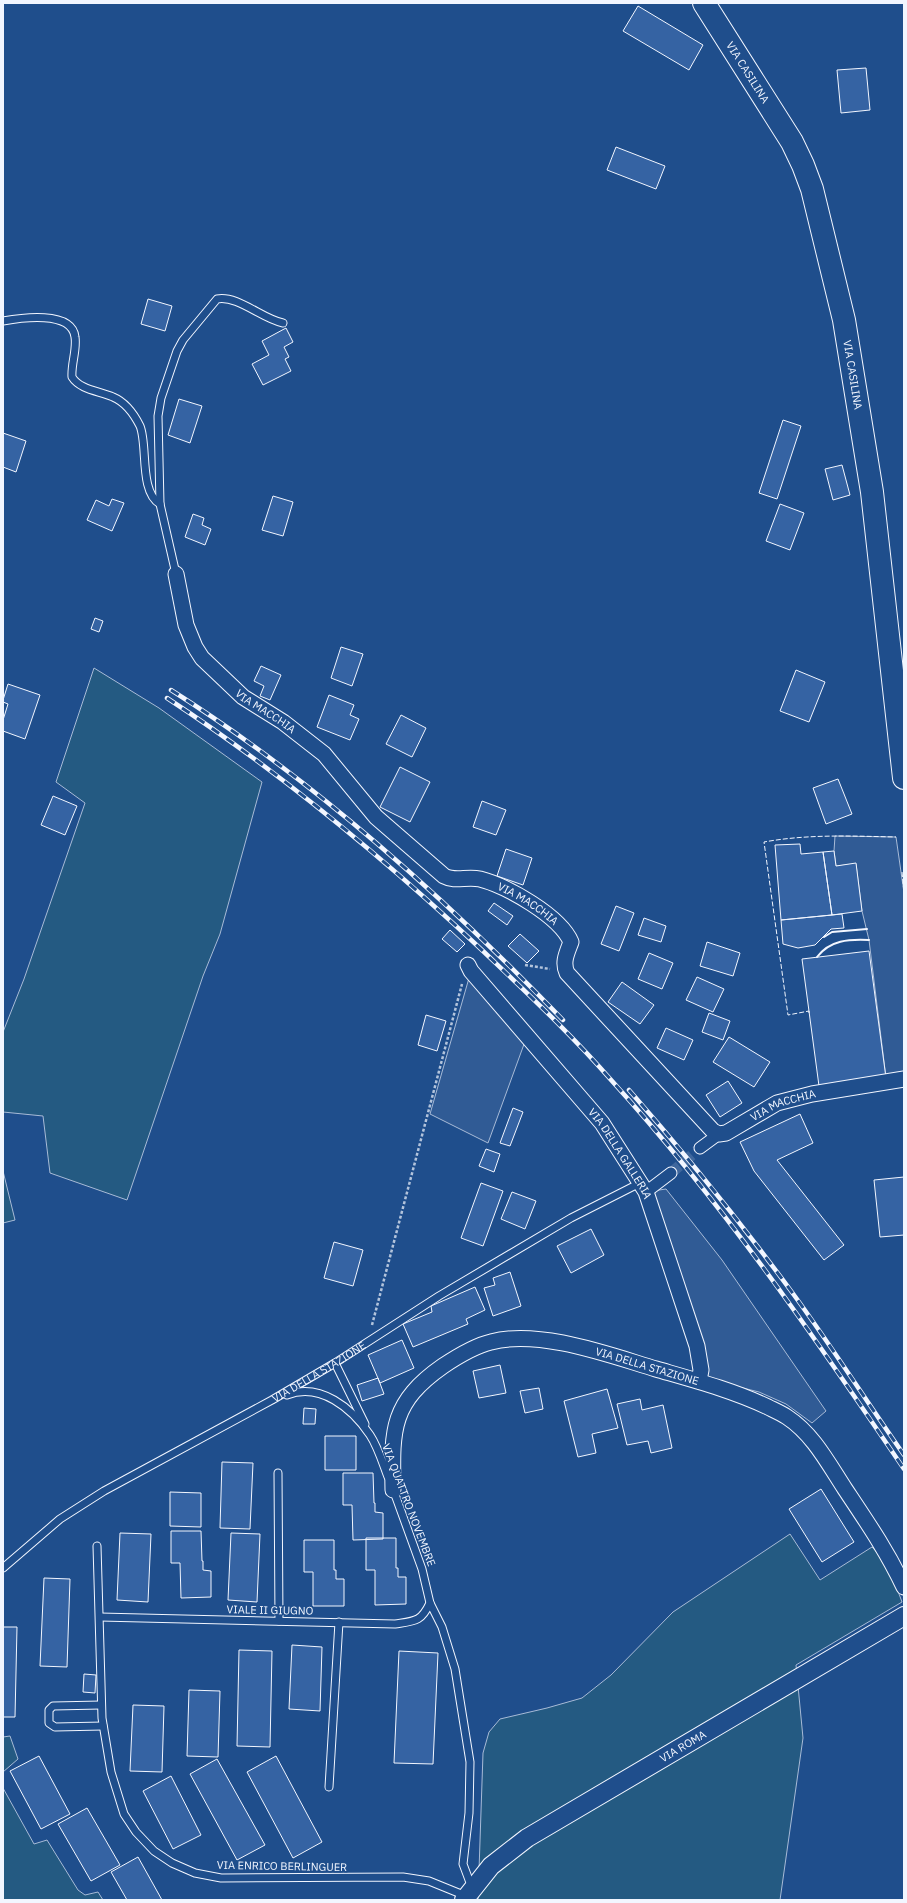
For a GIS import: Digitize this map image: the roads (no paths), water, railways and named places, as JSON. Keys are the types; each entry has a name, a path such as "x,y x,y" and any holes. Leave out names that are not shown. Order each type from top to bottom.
{"main road":[{"name":"VIA CASILINA","path":"704,3 792,142 812,189 844,320 872,492 904,778"}],"street":[{"name":"VIA MACCHIA","path":"176,574 178,591 186,625 195,647 202,658 243,697 283,722 324,754 376,817 444,876 450,879 479,879 499,887 522,898 559,924 568,934 571,942 564,966 567,973 707,1126 719,1134 726,1133 777,1103 812,1094 904,1079"},
{"name":"VIA DELLA GALLERIA","path":"468,964 471,971 602,1123 643,1187 697,1346 701,1370 699,1381"},
{"path":"700,1148 719,1134"},
{"path":"643,1187 671,1173"},
{"name":"VIA DELLA STAZIONE","path":"393,1490 393,1451 395,1426 403,1406 411,1393 432,1374 456,1358 490,1342 507,1338 527,1338 551,1342 599,1352 699,1381 749,1398 787,1417 813,1440 890,1557 904,1587"},
{"name":"VIA ROMA","path":"467,1895 498,1859 533,1835 904,1616"}],"lane":[{"path":"176,574 160,504 158,416 161,398 173,359 183,340 217,299 223,298 237,302 273,321 283,324"},
{"path":"3,321 32,316 47,317 62,323 73,331 76,339 72,377 78,384 114,397 122,402 136,419 142,437 145,470 152,496 160,504"},
{"name":"VIA DELLA STAZIONE","path":"3,1568 60,1519 104,1491 272,1400 335,1363 439,1296 571,1218 643,1187"},
{"path":"335,1363 370,1435"},
{"name":"VIA QUATTRO NOVEMBRE","path":"272,1400 292,1393 303,1391 316,1392 341,1405 356,1418 370,1435 393,1490 422,1569 430,1603"},
{"path":"278,1473 279,1621"},
{"name":"VIA ENRICO BERLINGUER","path":"97,1546 100,1617 101,1705 111,1772 124,1814 136,1832 154,1851 172,1863 195,1873 221,1878 384,1877 417,1879 438,1884 467,1895"},
{"path":"430,1603 442,1627 455,1668 464,1715 470,1762 469,1813 463,1864 467,1895"},
{"name":"VIALE II GIUGNO","path":"100,1617 395,1624 416,1621 424,1614 430,1603"},
{"path":"329,1787 339,1622"},
{"path":"101,1705 53,1706 48,1710 48,1723 55,1726 103,1726"}],"tunnel":[{"path":"671,1173 700,1148"}],"railway":[{"path":"171,690 224,725 276,763 327,802 376,843 472,929 563,1020"},
{"path":"167,698 209,726 291,786 330,817 446,916 549,1014 581,1047 691,1173 728,1221 800,1319 904,1469"},
{"path":"629,1090 714,1191 794,1295 904,1455"}]}
